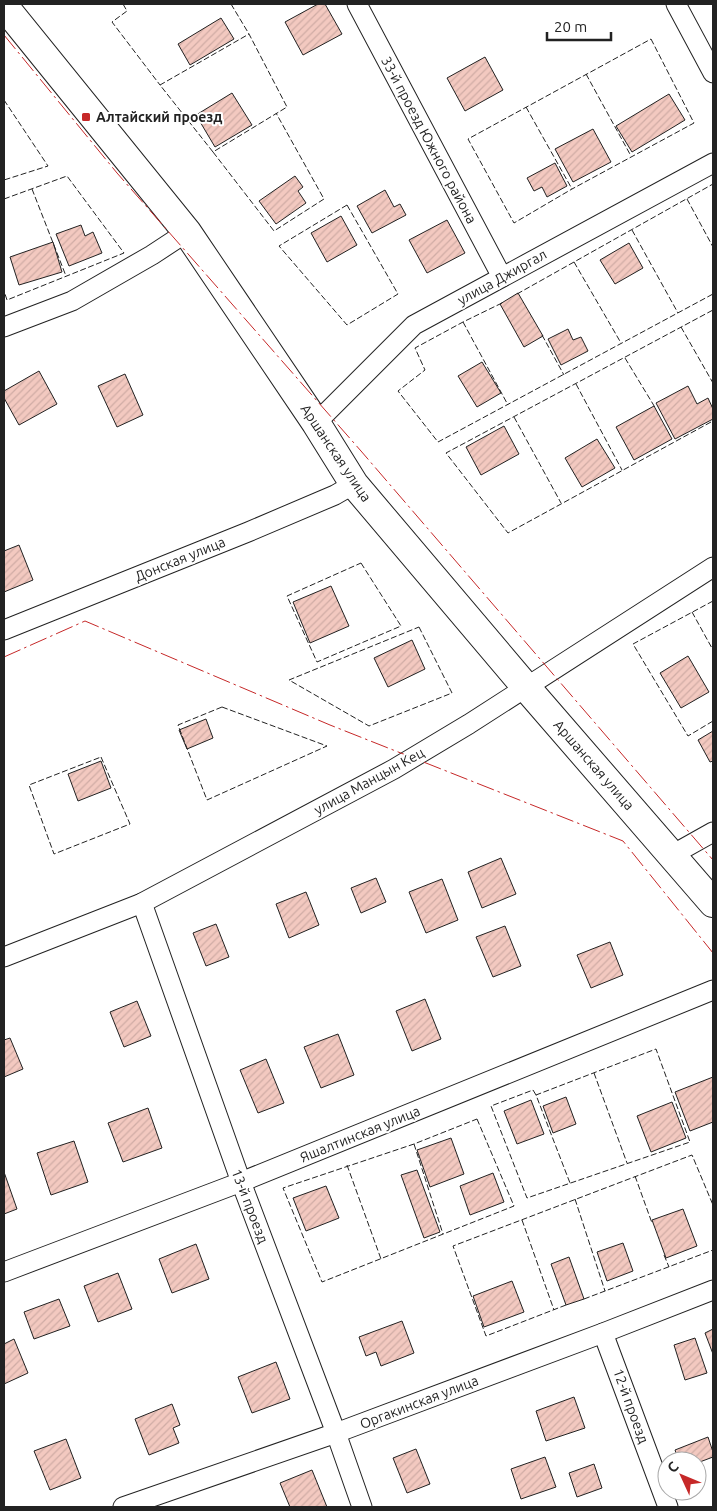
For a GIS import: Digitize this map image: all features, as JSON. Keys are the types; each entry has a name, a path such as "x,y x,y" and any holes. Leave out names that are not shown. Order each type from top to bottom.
{"street":[{"name":"33-й проезд Южного района","path":"357,4 502,277"},
{"path":"676,4 713,73"},
{"name":"Аршанская улица","path":"5,5 187,232 316,423 354,484 525,686 713,903"},
{"name":"улица Джиргал","path":"316,423 414,325 713,163"},
{"path":"4,327 72,301 152,255 187,232"},
{"name":"Донская улица","path":"4,630 248,532 335,495 354,484"},
{"name":"улица Манцын Кец","path":"4,957 142,903 394,769 469,724 525,686 713,567"},
{"path":"672,855 713,832"},
{"name":"13-й проезд","path":"142,903 241,1182 362,1507"},
{"name":"Яшалтинская улица","path":"4,1272 241,1182 713,990"},
{"name":"Оргакинская улица","path":"123,1507 336,1433 604,1333 713,1290"},
{"name":"12-й проезд","path":"604,1333 668,1507"}],"building":[{"path":"318,4 325,4 342,34 303,55 285,22"},
{"path":"221,18 234,39 190,65 178,44"},
{"path":"485,57 503,90 465,111 447,78"},
{"path":"232,93 252,125 215,147 196,115"},
{"path":"669,94 685,120 632,152 616,126"},
{"path":"593,129 611,162 573,182 555,149"},
{"path":"555,163 567,186 547,197 542,187 534,191 527,178"},
{"path":"295,176 303,187 298,191 306,203 276,224 259,201"},
{"path":"385,190 394,207 400,204 406,215 372,233 357,206"},
{"path":"341,216 357,245 327,262 311,233"},
{"path":"447,220 465,253 427,273 409,240"},
{"path":"81,225 85,236 93,232 102,253 69,266 56,234"},
{"path":"53,242 62,272 19,285 10,257"},
{"path":"629,243 643,268 615,284 600,260"},
{"path":"518,293 543,336 524,347 500,304"},
{"path":"568,329 573,340 581,337 588,351 561,365 548,339"},
{"path":"482,362 501,393 477,407 458,376"},
{"path":"39,371 57,404 19,425 4,398 4,391"},
{"path":"125,374 143,415 117,427 98,386"},
{"path":"688,386 697,404 708,398 713,409 713,419 675,439 656,403"},
{"path":"654,406 672,439 634,460 616,427"},
{"path":"504,426 519,454 481,475 466,447"},
{"path":"597,439 615,468 582,487 565,458"},
{"path":"19,545 33,580 4,592 4,551"},
{"path":"331,586 349,626 310,643 293,602"},
{"path":"412,640 425,669 388,687 374,658"},
{"path":"688,656 709,692 681,708 660,673"},
{"path":"206,719 213,738 187,749 179,730"},
{"path":"713,731 713,761 710,762 698,740"},
{"path":"101,761 111,788 78,801 68,774"},
{"path":"501,858 516,894 482,908 468,872"},
{"path":"376,878 386,902 361,913 351,888"},
{"path":"442,879 458,920 426,933 409,892"},
{"path":"306,892 319,925 289,938 276,904"},
{"path":"216,924 229,957 206,966 193,933"},
{"path":"505,926 521,966 493,977 476,937"},
{"path":"610,942 623,975 591,988 577,955"},
{"path":"425,999 441,1039 412,1051 396,1011"},
{"path":"137,1001 151,1036 124,1047 110,1012"},
{"path":"338,1034 354,1075 321,1088 304,1047"},
{"path":"10,1038 23,1069 4,1077 4,1040"},
{"path":"266,1059 284,1103 258,1113 240,1070"},
{"path":"713,1077 713,1122 690,1131 675,1092"},
{"path":"566,1097 576,1124 553,1133 543,1106"},
{"path":"531,1100 544,1134 517,1144 504,1111"},
{"path":"672,1102 686,1138 651,1152 637,1116"},
{"path":"148,1108 162,1148 123,1162 108,1123"},
{"path":"451,1138 464,1174 430,1187 417,1150"},
{"path":"74,1141 88,1182 51,1195 37,1153"},
{"path":"417,1170 440,1232 424,1238 401,1175"},
{"path":"4,1172 17,1209 4,1214"},
{"path":"493,1173 504,1202 470,1215 460,1186"},
{"path":"326,1186 339,1218 306,1231 293,1198"},
{"path":"683,1209 697,1246 666,1258 652,1220"},
{"path":"623,1243 633,1271 607,1281 597,1252"},
{"path":"196,1244 209,1279 172,1293 159,1259"},
{"path":"569,1257 584,1299 566,1305 551,1264"},
{"path":"118,1273 132,1309 98,1322 84,1286"},
{"path":"512,1281 524,1312 484,1327 473,1296"},
{"path":"59,1299 70,1326 34,1339 24,1312"},
{"path":"402,1321 414,1353 381,1366 376,1352 366,1356 359,1337"},
{"path":"713,1329 713,1354 705,1333"},
{"path":"695,1338 707,1373 685,1380 674,1345"},
{"path":"14,1339 28,1373 4,1384 4,1344"},
{"path":"276,1362 290,1399 252,1413 238,1377"},
{"path":"574,1397 585,1428 546,1441 536,1411"},
{"path":"172,1404 180,1425 173,1428 179,1443 149,1455 135,1419"},
{"path":"708,1437 713,1457 707,1459 707,1451 675,1450"},
{"path":"66,1439 81,1478 50,1490 34,1451"},
{"path":"416,1449 430,1484 407,1493 393,1458"},
{"path":"545,1457 556,1487 521,1499 511,1469"},
{"path":"594,1464 602,1488 577,1497 569,1473"},
{"path":"312,1470 327,1507 290,1507 280,1483"}],"fence":[{"path":"123,4 127,11 112,22 160,85"},
{"path":"231,4 249,34"},
{"path":"213,152 160,85 249,34 287,107 213,152 274,231 324,199 276,113"},
{"path":"651,39 694,123 572,189 514,223 468,139 651,39"},
{"path":"586,74 631,156"},
{"path":"4,100 48,166 4,180"},
{"path":"526,107 572,189"},
{"path":"4,199 67,176 124,253 7,300 4,291"},
{"path":"517,294 713,184"},
{"path":"32,189 66,276"},
{"path":"687,199 713,247"},
{"path":"347,205 398,294 347,325 279,246 347,205"},
{"path":"632,230 678,313"},
{"path":"574,262 621,343"},
{"path":"502,303 415,348 425,370 398,391 438,442 713,294"},
{"path":"711,422 508,533 446,453 713,310"},
{"path":"463,322 508,405"},
{"path":"681,327 713,383"},
{"path":"542,335 564,375"},
{"path":"625,358 656,409"},
{"path":"576,384 622,470"},
{"path":"514,417 561,503"},
{"path":"361,563 401,626 317,662 287,596 361,563"},
{"path":"713,601 633,644 688,736 713,721"},
{"path":"692,612 713,650"},
{"path":"419,627 452,693 369,726 289,680 419,627"},
{"path":"222,707 327,746 207,800 178,725 222,707"},
{"path":"101,757 130,824 54,854 29,785 101,757"},
{"path":"536,1095 533,1090 491,1106 527,1198 690,1142 656,1049 536,1095 570,1183"},
{"path":"594,1073 627,1163"},
{"path":"477,1119 514,1206 322,1282 283,1188 414,1144 477,1119"},
{"path":"414,1144 443,1234"},
{"path":"566,1305 486,1336 453,1246 692,1155 713,1205"},
{"path":"347,1165 381,1259"},
{"path":"635,1176 652,1223"},
{"path":"575,1199 605,1291"},
{"path":"522,1220 554,1310"},
{"path":"584,1299 713,1250"},
{"path":"664,1255 669,1267"}],"power":[{"path":"4,35 117,173 361,451 713,860"},
{"path":"4,657 85,621 330,725 623,841 713,953"}],"place":[{"name":"Алтайский проезд","path":"86,117"}]}
